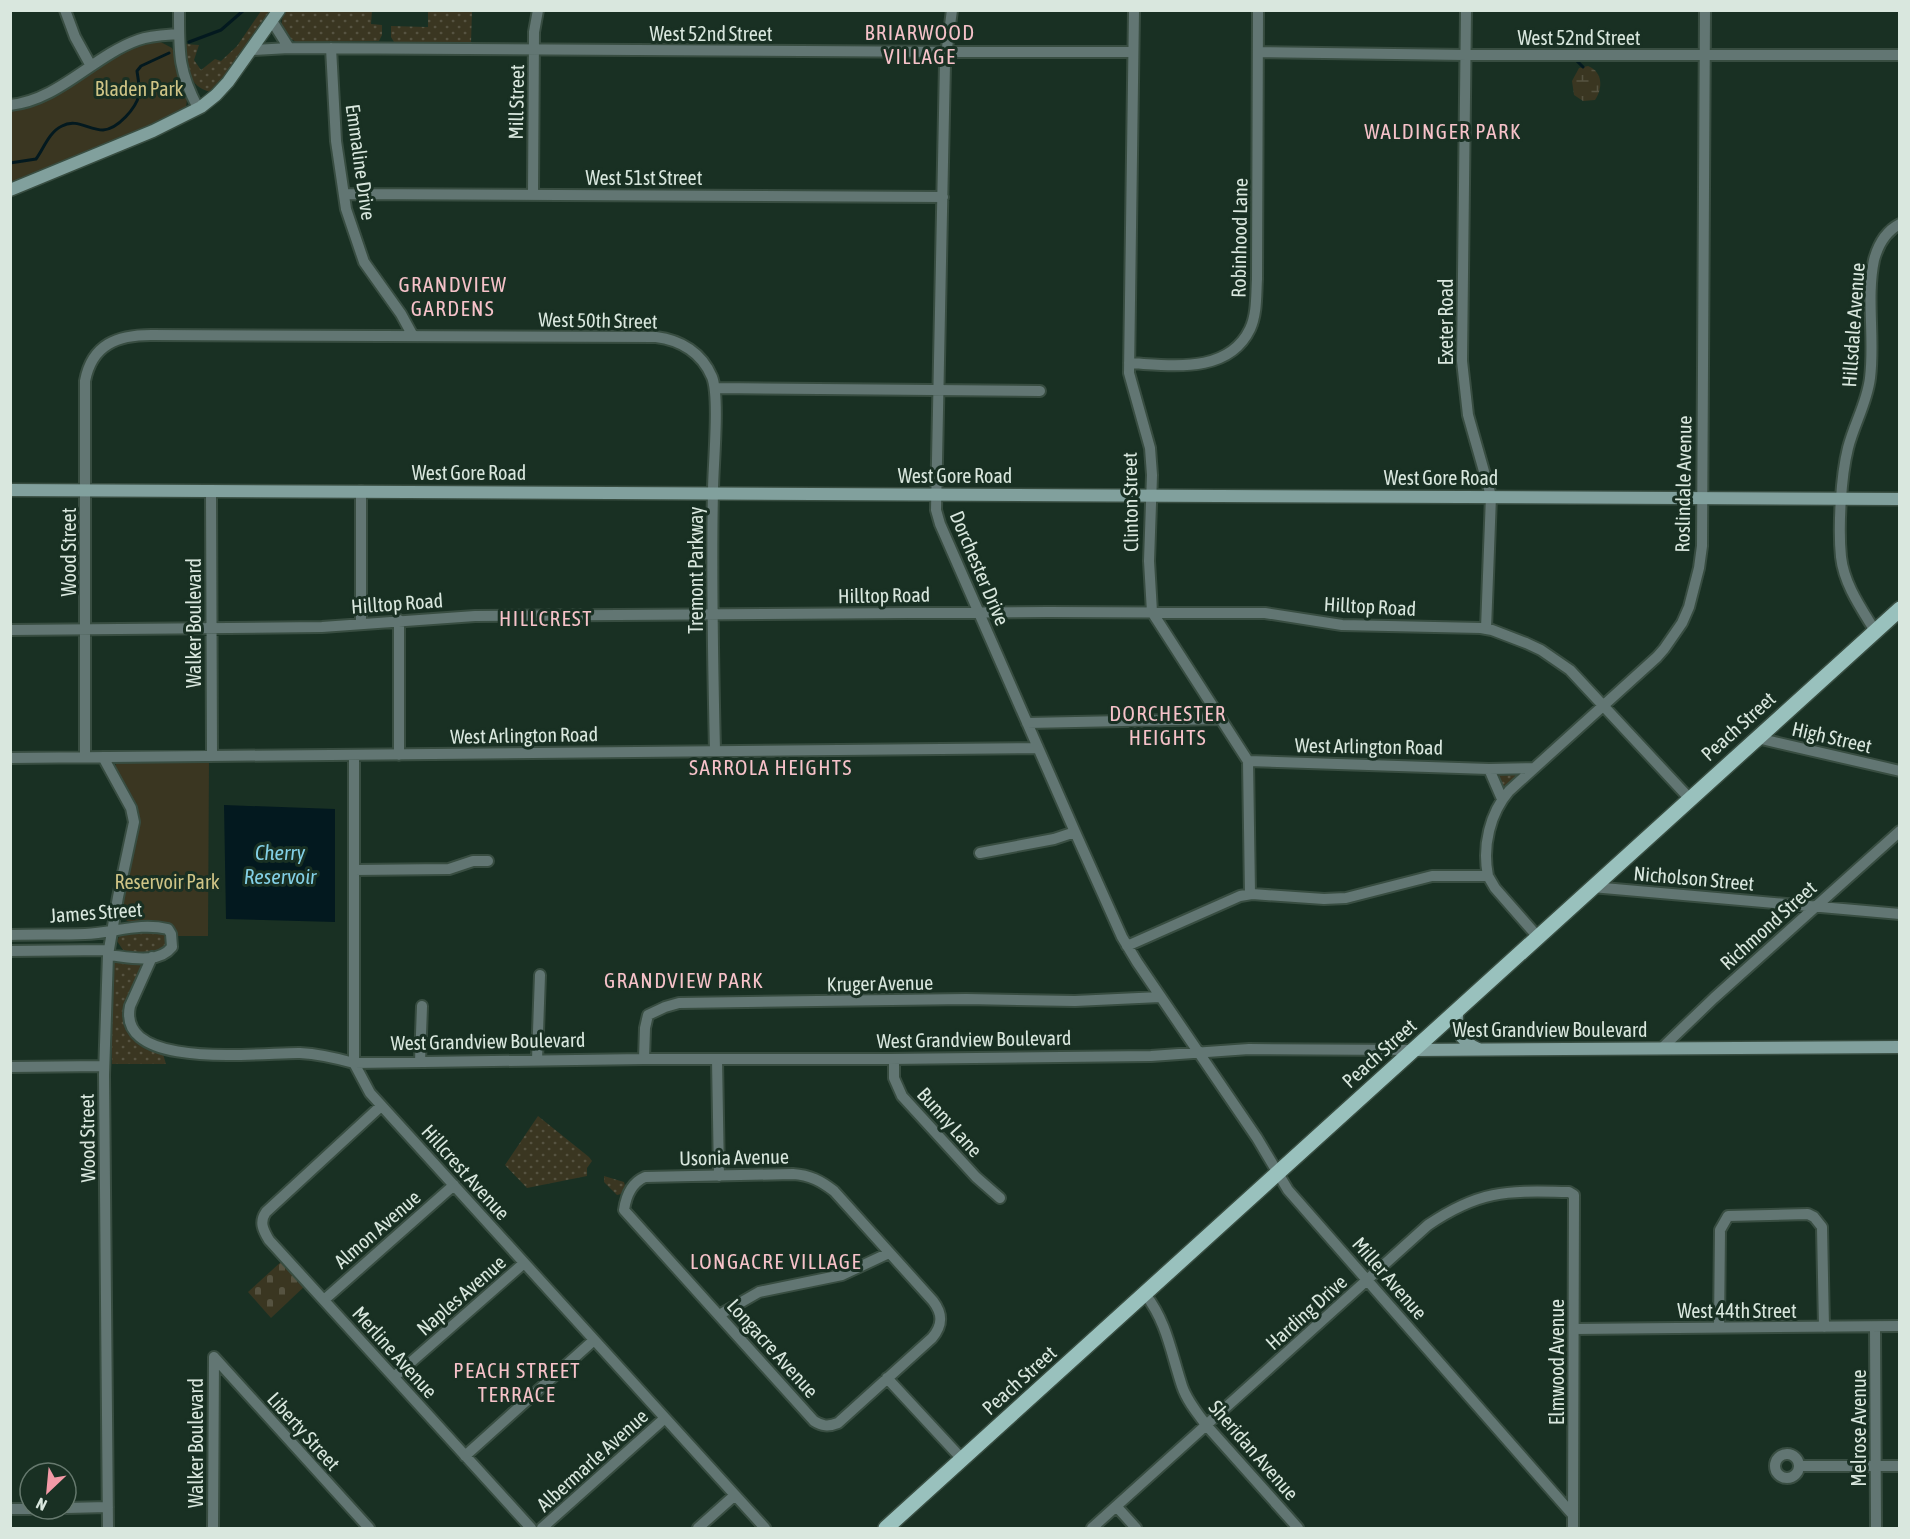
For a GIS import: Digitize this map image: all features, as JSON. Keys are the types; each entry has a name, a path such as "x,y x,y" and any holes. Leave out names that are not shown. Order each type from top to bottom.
{"main road":[{"name":"Peach Street","path":"886,1528 1899,609"}],"street":[{"path":"65,10 72,31 91,66"},
{"path":"179,10 181,68 185,83 198,108"},
{"name":"Mill Street","path":"533,194 534,32 538,10"},
{"name":"Dorchester Drive","path":"952,10 946,52 936,510 940,524 1027,723 1127,946 1198,1053"},
{"name":"Clinton Street","path":"1134,10 1129,363 1131,387 1150,448 1152,475 1149,561 1152,612 1248,761 1251,822 1250,894"},
{"name":"Robinhood Lane","path":"1129,363 1206,364 1233,351 1250,330 1256,307 1257,279 1258,10"},
{"name":"Exeter Road","path":"1466,10 1462,361 1468,415 1491,496 1486,629"},
{"name":"Roslindale Avenue","path":"1488,876 1486,852 1489,828 1502,799 1657,657 1682,623 1695,588 1699,568 1702,497 1705,10"},
{"path":"275,16 289,48"},
{"path":"10,190 153,131 198,108 222,88 275,16"},
{"path":"10,105 34,100 136,40 151,36 179,34"},
{"name":"West 52nd Street","path":"252,50 331,48 1133,51"},
{"name":"Emmaline Drive","path":"331,48 336,141 346,209 364,262 401,314 413,336"},
{"name":"West 52nd Street","path":"1258,52 1465,55 1899,54"},
{"name":"West 51st Street","path":"344,194 943,197"},
{"name":"Hillsdale Avenue","path":"1875,631 1851,589 1842,565 1842,499 1848,449 1870,380 1874,259 1880,243 1899,224"},
{"name":"West 50th Street","path":"99,352 114,341 135,335 646,337 669,339 682,343 701,359 709,370 715,388"},
{"name":"Wood Street","path":"86,757 84,387 88,368 99,352"},
{"path":"715,388 1040,391"},
{"name":"Tremont Parkway","path":"715,388 713,494 715,751"},
{"name":"West Gore Road","path":"10,490 1899,499"},
{"name":"Walker Boulevard","path":"211,491 212,756"},
{"path":"361,491 361,623"},
{"name":"Hilltop Road","path":"10,630 322,627 475,616 979,612 1264,614 1342,625 1486,629 1526,643 1559,661 1570,670 1690,799"},
{"path":"399,620 399,754"},
{"path":"1027,723 1221,719"},
{"name":"High Street","path":"1757,738 1899,771"},
{"name":"West Arlington Road","path":"10,758 1038,748"},
{"name":"Hillcrest Avenue","path":"354,755 354,1063 364,1085 765,1528"},
{"name":"Wood Street","path":"103,757 131,808 134,822 108,952 104,1066 108,1528"},
{"name":"West Arlington Road","path":"1248,761 1489,769 1534,768"},
{"path":"1489,769 1502,799"},
{"name":"Richmond Street","path":"1662,1048 1899,831"},
{"path":"980,853 1054,839 1075,832"},
{"path":"354,870 449,869 473,861 488,861"},
{"path":"1127,946 1240,896 1250,894 1346,898 1432,876 1488,876 1495,888 1538,937"},
{"name":"Nicholson Street","path":"1592,888 1899,914"},
{"name":"James Street","path":"10,935 87,934 146,926 168,929 171,934 172,947 167,953 152,957 108,952 10,951"},
{"name":"West Grandview Boulevard","path":"152,957 133,999 129,1014 133,1028 139,1035 159,1048 199,1055 302,1053 324,1055 354,1063 1151,1056 1256,1049 1899,1047"},
{"path":"537,1060 540,975"},
{"name":"Kruger Avenue","path":"644,1059 645,1028 648,1015 679,1003 966,999 1075,1001 1160,997"},
{"path":"420,1062 422,1006"},
{"path":"1458,1009 1456,1024 1461,1037 1465,1042 1479,1049"},
{"name":"Miller Avenue","path":"1198,1053 1257,1138 1288,1190 1573,1515"},
{"path":"717,1059 719,1176"},
{"name":"Bunny Lane","path":"894,1059 894,1078 902,1096 976,1177 1000,1198"},
{"path":"10,1067 104,1066"},
{"name":"Merline Avenue","path":"381,1106 266,1212 261,1222 263,1231 531,1528"},
{"name":"Usonia Avenue","path":"624,1210 626,1198 631,1189 645,1177 805,1174 814,1178 834,1191 933,1301 940,1314 939,1328 932,1338 888,1378"},
{"name":"Almon Avenue","path":"324,1300 454,1185"},
{"name":"Harding Drive","path":"1092,1528 1428,1225 1450,1210 1470,1201 1499,1193 1569,1192 1574,1195"},
{"name":"Elmwood Avenue","path":"1573,1528 1574,1195"},
{"name":"Longacre Avenue","path":"624,1210 814,1421 825,1426 838,1423 888,1378"},
{"path":"1719,1328 1720,1230 1728,1216 1808,1214 1814,1217 1822,1227 1824,1327"},
{"path":"719,1315 759,1292 842,1275 889,1253"},
{"name":"Naples Avenue","path":"394,1377 524,1263"},
{"name":"Sheridan Avenue","path":"1145,1294 1156,1310 1168,1336 1187,1396 1207,1426 1298,1528"},
{"name":"West 44th Street","path":"1574,1329 1899,1326"},
{"name":"Melrose Avenue","path":"1875,1327 1876,1528"},
{"path":"465,1456 594,1340"},
{"name":"Walker Boulevard","path":"213,1528 214,1357"},
{"name":"Liberty Street","path":"214,1357 369,1528"},
{"path":"888,1378 962,1459"},
{"name":"Albermarle Avenue","path":"542,1528 665,1418"},
{"path":"1799,1466 1899,1466"},
{"path":"698,1528 735,1496"},
{"path":"78,1508 108,1507"},
{"path":"1117,1507 1136,1528"}],"green space":[{"path":"261,11 271,11 220,83 211,92 197,85 188,68 185,44 199,45 194,60 201,70 215,59 221,61 237,46"},
{"path":"286,11 372,11 371,24 382,25 382,35 379,41 296,42 283,29 282,20"},
{"path":"428,11 472,11 471,43 394,42 391,37 391,26 428,27"},
{"name":"Bladen Park","path":"157,40 172,48 174,52 180,84 187,100 183,111 11,187 10,109 91,71 129,49"},
{"path":"1588,66 1597,72 1600,86 1595,100 1583,101 1574,95 1572,81 1579,68"},
{"name":"Reservoir Park","path":"209,762 208,936 177,936 168,924 123,919 118,915 138,831 138,822 131,798 115,769 116,763"},
{"path":"1495,771 1522,772 1502,790"},
{"path":"162,930 169,938 166,950 134,953 123,950 117,941 121,933"},
{"path":"115,961 142,962 144,965 129,994 125,1015 127,1024 136,1040 153,1051 163,1054 166,1064 112,1064 111,964"},
{"path":"538,1116 589,1157 592,1161 587,1168 587,1176 527,1188 505,1165"},
{"path":"604,1176 624,1182 625,1186 621,1194 617,1195 604,1182"},
{"path":"283,1260 306,1285 271,1318 248,1292"}],"water":[{"name":"Cherry Reservoir","path":"224,805 335,809 335,922 226,919"}],"waterway":[{"path":"189,42 221,30 244,10"},
{"path":"10,163 36,159 54,132 67,124 72,123 103,130 115,126 126,117 137,100 139,95 137,71 141,66 169,53"},
{"path":"1576,60 1583,67"}],"district":[{"name":"BRIARWOOD VILLAGE","path":"920,44"},
{"name":"WALDINGER PARK","path":"1443,131"},
{"name":"GRANDVIEW GARDENS","path":"453,296"},
{"name":"HILLCREST","path":"546,618"},
{"name":"DORCHESTER HEIGHTS","path":"1168,725"},
{"name":"SARROLA HEIGHTS","path":"771,767"},
{"name":"GRANDVIEW PARK","path":"684,980"},
{"name":"LONGACRE VILLAGE","path":"776,1261"},
{"name":"PEACH STREET TERRACE","path":"517,1382"}]}
